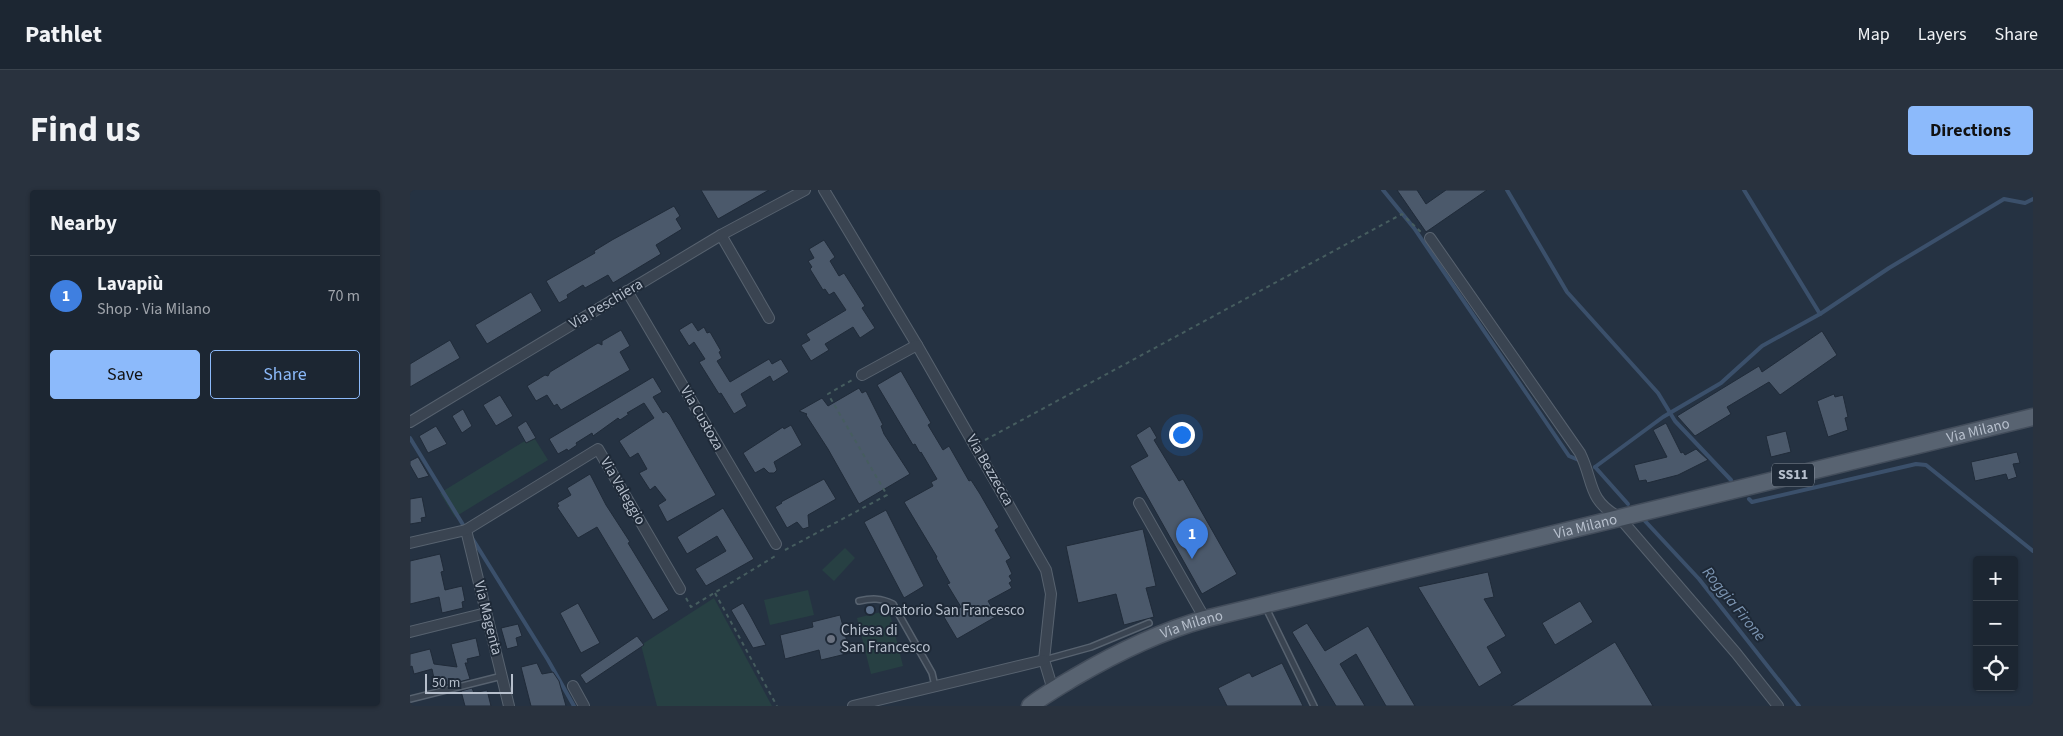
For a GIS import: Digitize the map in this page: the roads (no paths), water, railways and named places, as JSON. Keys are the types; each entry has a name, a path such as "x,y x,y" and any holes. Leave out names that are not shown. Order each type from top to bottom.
{"main road":[{"name":"Via Milano","path":"1030,706 1109,657 1174,628 1205,619 2033,417"}],"street":[{"name":"Via Peschiera","path":"410,422 721,235 805,190"},
{"name":"Via Bezzecca","path":"824,190 977,447 1046,570 1051,594 1044,660"},
{"path":"721,235 769,318"},
{"path":"1430,238 1580,453 1586,465 1590,484 1605,510 1619,517 1736,652 1778,706"},
{"name":"Via Custoza","path":"627,291 776,544"},
{"path":"862,375 917,346"},
{"name":"Via Valeggio","path":"466,530 598,449 680,589"},
{"path":"1139,503 1205,619"},
{"path":"410,544 466,530"},
{"name":"Via Magenta","path":"466,530 509,706"},
{"path":"410,632 486,613"},
{"path":"1044,660 1053,690"},
{"name":"Via Milano","path":"853,706 1044,660"},
{"path":"573,686 584,706"}],"lane":[{"path":"860,601 870,598 884,600 892,604 932,673 935,687"},
{"path":"1264,604 1314,706"},
{"name":"Via Milano","path":"1044,660 1091,647 1149,623"},
{"path":"410,699 502,676"}],"waterway":[{"path":"1383,190 1414,228 1569,456 1581,461"},
{"path":"1507,190 1567,292 1658,393 1675,421 1731,480"},
{"path":"1744,190 1820,314"},
{"path":"1595,467 1663,417 1721,383 1762,346 1820,314 1889,268 2004,199 2025,203 2033,199"},
{"path":"410,438 465,528"},
{"path":"1749,499 1752,502 1916,464 1926,465 2033,551"},
{"name":"Roggia Firone","path":"1595,467 1628,504"},
{"name":"Roggia Firone","path":"1645,521 1699,579 1799,706"},
{"path":"472,538 548,660 574,706"}],"place":[{"name":"Lavapiù","path":"1192,559"},
{"name":"Oratorio San Francesco","path":"870,610"},
{"name":"Chiesa di San Francesco","path":"831,639"}]}
